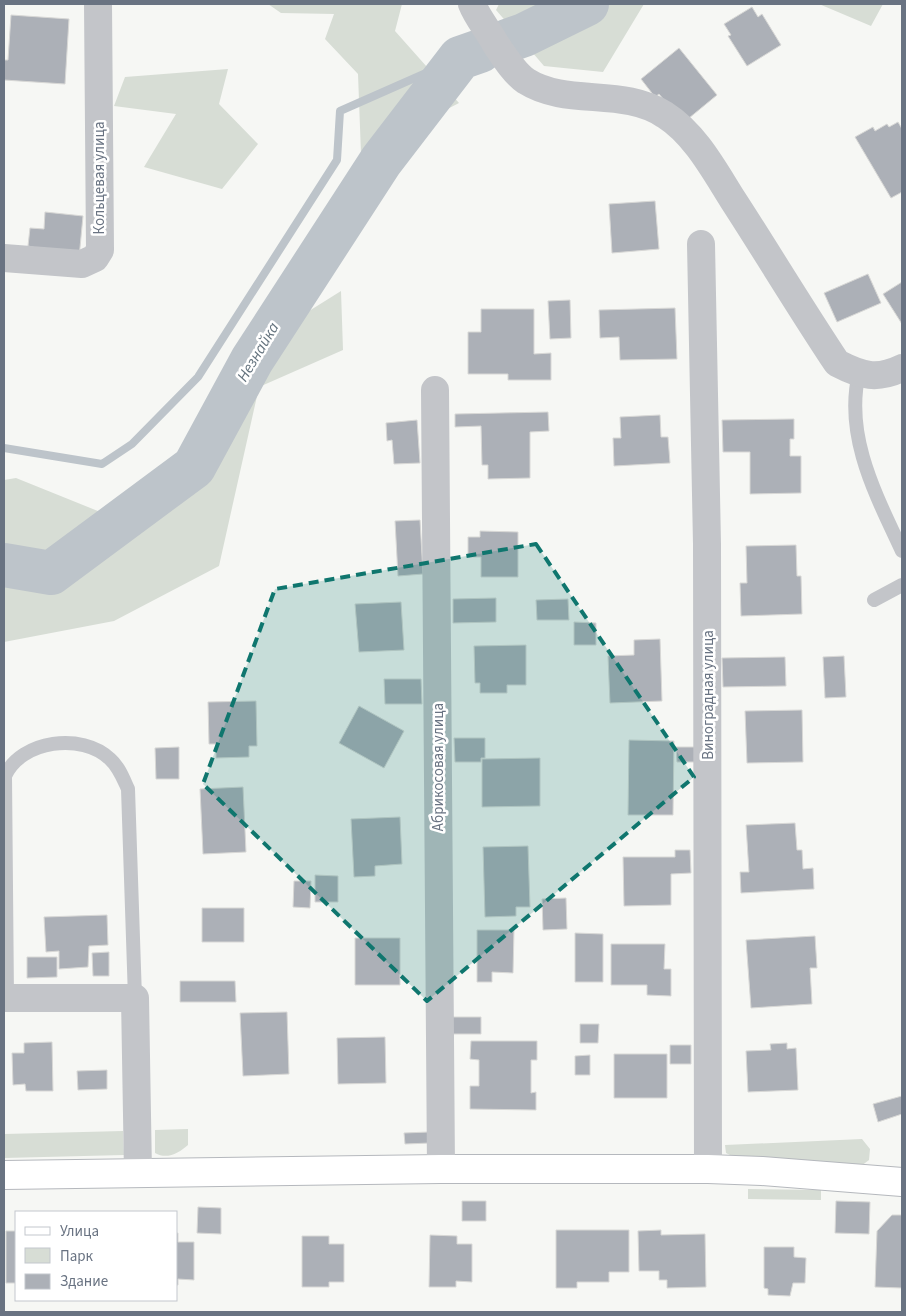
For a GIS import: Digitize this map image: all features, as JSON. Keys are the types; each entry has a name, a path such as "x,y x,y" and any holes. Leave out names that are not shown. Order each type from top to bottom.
{"street":[{"name":"Кольцевая улица","path":"4,258 82,264 95,258 100,250 98,4"},
{"path":"472,4 502,53 524,80 540,88 558,92 628,100 646,105 664,114 685,132 710,164 837,363 859,373 872,376 888,375 902,368"},
{"name":"Виноградная улица","path":"701,244 707,544 708,1158"},
{"name":"Абрикосовая улица","path":"435,390 441,1157"},
{"path":"6,998 135,998 138,1174"},
{"path":"4,1175 138,1174 441,1157 708,1158 762,1171 902,1182"}],"lane":[{"path":"859,373 855,390 856,434 871,484 902,551"},
{"path":"874,600 902,585"},
{"path":"6,998 5,776 14,761 30,751 48,745 71,743 91,747 109,758 117,767 128,789 135,998"}],"highlighted area":[{"path":"536,544 694,777 427,1001 203,784 275,589"}],"green space":[{"path":"268,4 402,4 395,31 459,103 361,154 358,74 325,39 334,14 281,13"},
{"path":"499,4 644,4 603,72 544,66 496,10"},
{"path":"819,4 883,4 871,26"},
{"path":"228,69 219,104 258,144 222,189 144,167 176,114 114,106 125,77"},
{"path":"341,291 343,350 259,387 219,566 114,621 4,642 4,480 16,478 145,530 231,360"},
{"path":"188,1129 188,1145 184,1148 168,1156 155,1153 155,1130"},
{"path":"123,1131 124,1155 4,1158 4,1134"},
{"path":"862,1139 870,1149 869,1160 861,1166 732,1156 726,1153 725,1145"},
{"path":"748,1189 821,1190 821,1200 748,1199"}],"building":[{"path":"752,7 758,17 762,14 781,45 747,66 728,36 731,35 724,24"},
{"path":"11,15 69,19 65,84 4,80 4,60 8,60"},
{"path":"679,48 717,95 683,123 659,94 655,97 641,79"},
{"path":"898,122 902,129 902,192 891,198 855,137 873,127 875,131 887,124 889,127"},
{"path":"655,201 659,249 612,253 609,204"},
{"path":"45,212 83,216 79,258 28,246 30,228 44,229"},
{"path":"868,274 881,303 837,322 824,293"},
{"path":"902,282 902,324 883,294"},
{"path":"570,300 571,338 550,339 548,301"},
{"path":"675,308 677,359 620,360 619,337 600,338 599,310"},
{"path":"481,309 534,309 534,354 551,353 551,380 508,380 508,374 468,374 468,332 481,332"},
{"path":"548,412 549,431 530,432 530,478 488,479 488,465 482,465 481,426 455,427 455,414"},
{"path":"660,415 661,437 668,437 670,463 614,466 613,438 621,438 620,417"},
{"path":"794,419 794,439 790,439 790,456 801,456 801,493 750,494 750,452 723,452 722,420"},
{"path":"417,420 420,463 394,464 392,440 387,441 386,423"},
{"path":"420,520 423,574 398,576 395,521"},
{"path":"480,531 518,532 518,577 481,577 481,557 468,557 468,537 480,537"},
{"path":"796,545 797,576 801,576 802,614 741,616 740,583 747,583 746,546"},
{"path":"496,598 496,622 453,623 453,599"},
{"path":"568,599 569,620 537,620 536,600"},
{"path":"401,602 404,650 359,652 355,604"},
{"path":"574,622 596,623 596,645 574,645"},
{"path":"660,639 662,701 610,703 608,656 634,655 634,640"},
{"path":"526,645 526,685 507,685 507,693 480,693 480,683 475,683 474,646"},
{"path":"844,656 846,697 825,698 823,657"},
{"path":"785,657 786,686 723,687 722,658"},
{"path":"384,679 421,679 422,704 385,704"},
{"path":"256,701 257,746 249,746 249,757 216,758 216,744 209,744 208,702"},
{"path":"359,706 404,731 384,768 339,743"},
{"path":"802,710 803,762 747,763 745,711"},
{"path":"454,738 485,738 485,758 481,758 481,762 455,762"},
{"path":"629,740 674,741 673,815 628,815"},
{"path":"179,747 179,779 156,779 155,748"},
{"path":"676,747 697,747 697,762 677,762"},
{"path":"540,758 540,806 482,807 482,759"},
{"path":"243,787 246,852 203,854 200,789"},
{"path":"400,817 402,864 375,866 375,876 354,877 351,819"},
{"path":"795,823 797,850 802,850 803,869 813,868 814,889 741,893 740,872 749,872 746,825"},
{"path":"528,846 530,907 516,907 516,916 485,917 483,847"},
{"path":"675,850 690,850 691,873 671,874 671,905 624,906 623,857 675,857"},
{"path":"315,875 338,876 338,902 315,902"},
{"path":"294,881 311,881 310,908 293,907"},
{"path":"566,898 567,929 543,930 542,899"},
{"path":"202,908 244,908 244,942 202,942"},
{"path":"107,915 108,945 89,946 88,967 59,969 59,951 46,952 44,917"},
{"path":"477,930 514,930 513,973 492,972 492,982 477,982"},
{"path":"575,933 603,934 603,982 575,982"},
{"path":"815,936 817,968 810,968 812,1004 751,1008 746,940"},
{"path":"355,938 400,938 400,985 355,985"},
{"path":"611,944 665,944 664,969 671,969 671,996 647,995 647,985 611,985"},
{"path":"109,952 109,976 93,976 92,953"},
{"path":"27,957 57,957 57,977 27,978"},
{"path":"180,981 235,981 236,1002 180,1002"},
{"path":"287,1012 289,1074 243,1076 240,1013"},
{"path":"449,1017 481,1017 481,1034 450,1034"},
{"path":"580,1024 599,1024 598,1043 580,1043"},
{"path":"385,1037 386,1083 338,1084 337,1038"},
{"path":"471,1041 537,1041 537,1060 531,1060 531,1093 536,1092 536,1110 470,1109 470,1086 479,1086 479,1060 470,1059"},
{"path":"52,1042 53,1091 26,1091 25,1084 13,1085 12,1053 24,1053 24,1043"},
{"path":"787,1043 787,1049 796,1048 798,1090 748,1092 746,1051 771,1050 770,1044"},
{"path":"670,1045 691,1045 691,1064 670,1064"},
{"path":"614,1054 667,1054 667,1098 614,1098"},
{"path":"590,1055 590,1075 575,1075 575,1056"},
{"path":"107,1070 107,1089 78,1090 77,1071"},
{"path":"902,1096 902,1114 878,1122 873,1104"},
{"path":"429,1132 430,1143 405,1144 404,1133"},
{"path":"462,1201 486,1201 486,1221 462,1221"},
{"path":"836,1201 870,1202 869,1234 835,1233"},
{"path":"198,1207 221,1208 221,1234 197,1233"},
{"path":"892,1215 902,1215 902,1288 875,1287 877,1231"},
{"path":"556,1230 629,1230 629,1272 609,1272 609,1282 577,1282 577,1288 556,1288"},
{"path":"661,1230 661,1235 705,1234 706,1287 667,1288 667,1280 659,1280 659,1271 639,1271 638,1231"},
{"path":"6,1231 15,1231 15,1283 6,1283"},
{"path":"430,1235 457,1236 457,1244 472,1244 472,1282 456,1281 456,1287 429,1287"},
{"path":"302,1236 329,1236 329,1244 344,1244 344,1282 329,1282 329,1287 302,1287"},
{"path":"178,1242 194,1242 194,1280 178,1279"},
{"path":"764,1247 794,1247 794,1257 806,1258 805,1283 793,1283 790,1296 768,1295 768,1289 764,1288"}],"waterway":[{"name":"Незнайка","path":"507,41 524,35 587,4"},
{"name":"Незнайка","path":"4,565 51,573 194,467 252,360 381,161 460,58 480,51"},
{"name":"Незнайка","path":"4,448 102,464 132,444 198,377 337,160 340,111 460,58"}]}
